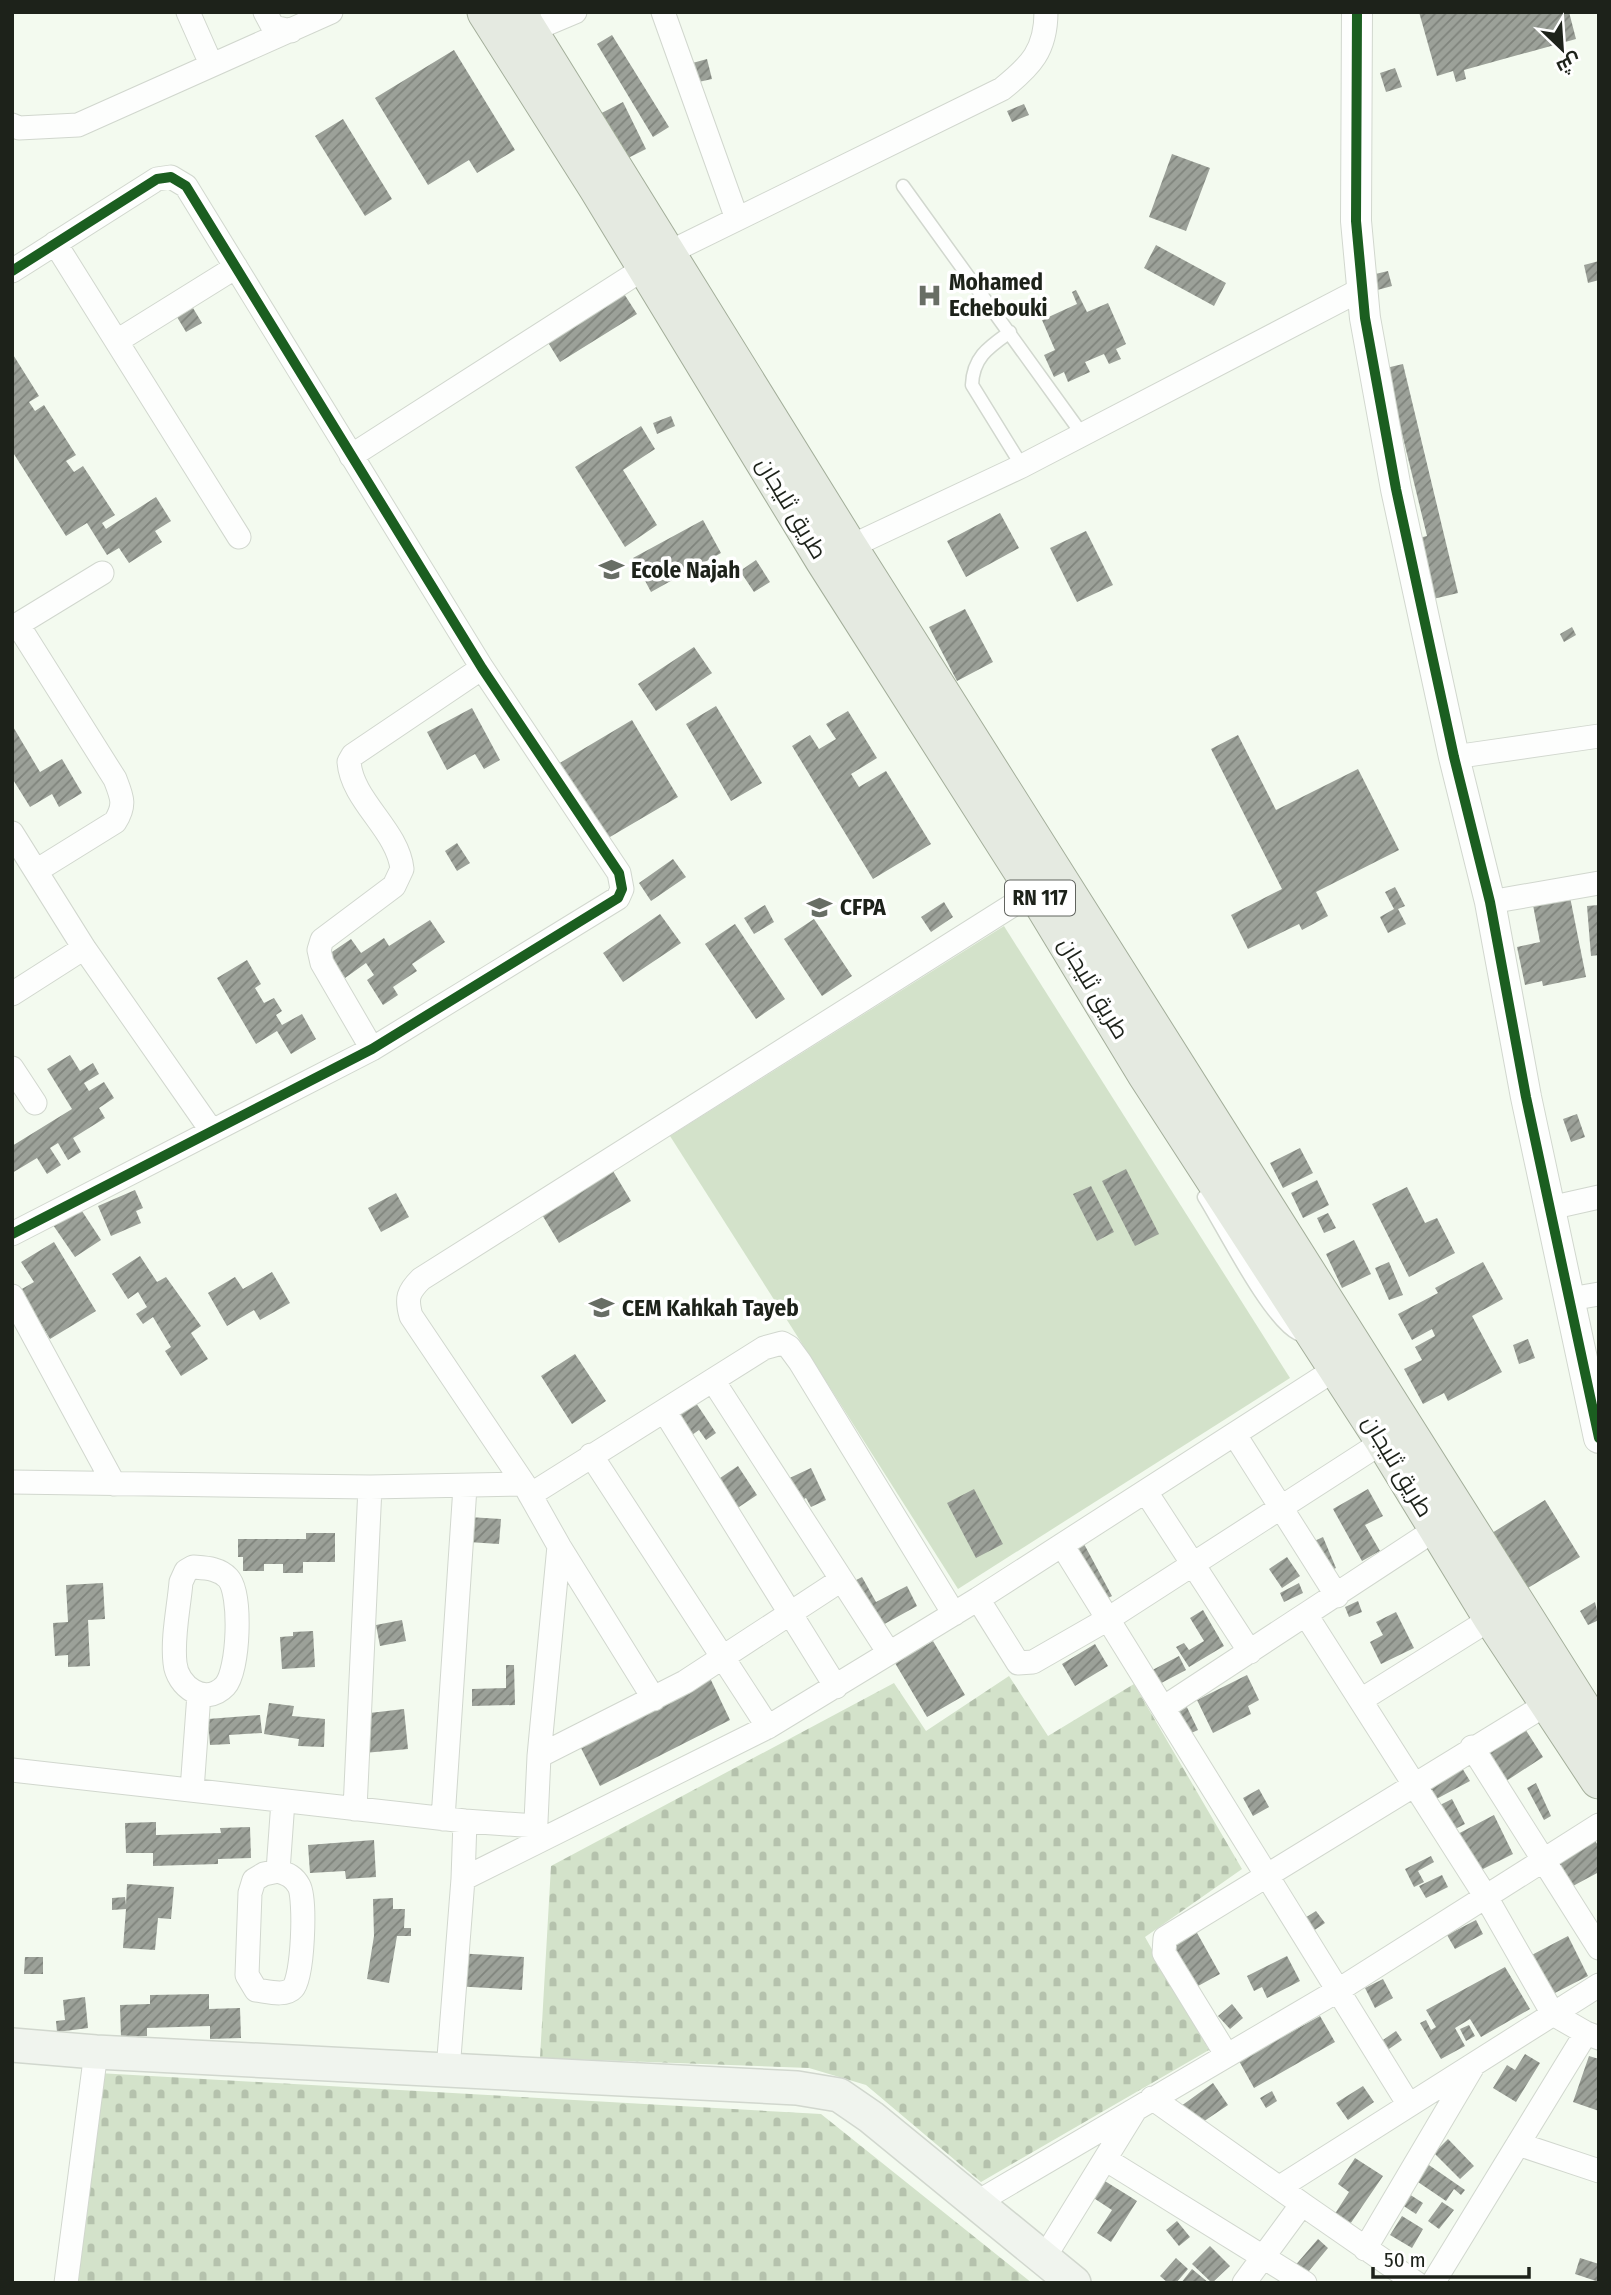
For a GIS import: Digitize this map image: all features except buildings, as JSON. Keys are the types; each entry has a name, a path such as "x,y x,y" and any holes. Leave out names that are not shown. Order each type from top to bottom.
{"main road":[{"name":"طريق ثليجان","path":"486,12 657,260"},
{"name":"طريق ثليجان","path":"524,22 657,260 1156,1071"},
{"name":"طريق ثليجان","path":"836,553 1035,891 1156,1071 1340,1356 1599,1735"},
{"name":"طريق ثليجان","path":"1340,1356 1384,1441 1436,1529 1599,1780"},
{"path":"12,2045 96,2052 797,2088 839,2095 871,2117 1074,2283"}],"street":[{"path":"188,12 211,64"},
{"path":"265,12 273,27 291,31"},
{"path":"12,125 19,128 78,125 331,12"},
{"path":"524,22 575,12"},
{"path":"663,12 737,219"},
{"path":"351,456 657,260 1002,89 1022,73 1046,38 1045,12"},
{"path":"1357,12 1356,220 1362,289 1396,489 1454,757 1490,902 1526,1097 1595,1400 1599,1438"},
{"path":"12,271 157,179 170,177 186,186 482,668 619,873 622,889 618,898 372,1049 12,1234"},
{"path":"55,243 239,537"},
{"path":"117,341 236,267"},
{"path":"836,553 1022,466 1362,289"},
{"path":"36,871 115,822 123,810 122,797 114,779 15,626 102,573"},
{"path":"372,1049 322,963 319,950 322,940 394,886 402,869 399,855 357,784 349,762 353,755 482,668"},
{"path":"1454,757 1599,737"},
{"path":"12,833 84,948 211,1130"},
{"path":"1490,902 1599,883"},
{"path":"654,1699 559,1546 527,1489 411,1316 407,1303 409,1291 421,1279 1035,891"},
{"path":"12,994 84,948"},
{"path":"12,1068 35,1103"},
{"path":"1550,1208 1599,1197"},
{"path":"1570,1299 1599,1294"},
{"path":"12,1296 114,1484"},
{"path":"12,1482 527,1489 665,1412 774,1344 789,1347 954,1614"},
{"path":"463,1879 536,1834 768,1727 836,1687 1235,1435 1340,1356"},
{"path":"714,1382 888,1653"},
{"path":"665,1412 836,1687"},
{"path":"1235,1435 1336,1596"},
{"path":"978,1599 1018,1663 1025,1665 1108,1619 1384,1441"},
{"path":"591,1455 726,1658 768,1727"},
{"path":"355,1809 370,1487"},
{"path":"448,2070 463,1879 454,1820 464,1487"},
{"path":"1146,1492 1250,1652"},
{"path":"1163,1709 1436,1529"},
{"path":"1062,1545 1409,2105"},
{"path":"536,1834 539,1756 559,1546"},
{"path":"193,1567 213,1569 227,1576 237,1594 234,1670 226,1685 216,1693 199,1694 178,1678 174,1662 181,1582 186,1571 193,1567"},
{"path":"539,1756 654,1699 726,1658 841,1580"},
{"path":"1306,1615 1486,1897 1553,2014 1592,2036 1518,2144 1433,2283"},
{"path":"1361,1700 1492,1618"},
{"path":"192,1790 199,1694"},
{"path":"1226,2054 1164,1953 1165,1938 1472,1747 1550,1702"},
{"path":"1472,1747 1599,1948"},
{"path":"12,1770 454,1820 536,1834"},
{"path":"278,1871 283,1801"},
{"path":"976,2203 1337,1991 1543,1863 1599,1825"},
{"path":"278,1871 293,1877 304,1897 299,1972 294,1988 287,1992 256,1990 247,1975 250,1894 254,1880 264,1874 278,1871"},
{"path":"1280,2188 1599,1985"},
{"path":"66,2283 96,2052"},
{"path":"1365,2249 1474,2064"},
{"path":"1044,2258 1105,2159 1144,2104"},
{"path":"1144,2104 1280,2188 1416,2283"},
{"path":"1518,2144 1599,2171"},
{"path":"1105,2159 1305,2283"},
{"path":"1244,2283 1301,2204"}],"lane":[{"path":"903,186 1082,434"},
{"path":"1010,332 981,353 972,372 972,385 1022,466"},
{"path":"1196,1182 1257,1285 1278,1315 1293,1331 1340,1356"}],"green space":[{"path":"1004,926 1290,1378 958,1589 670,1136"},
{"path":"1009,1676 1048,1736 1134,1684 1242,1869 1145,1937 1209,2050 981,2182 866,2085 809,2068 540,2058 551,1866 894,1683 926,1731"},
{"path":"98,2073 821,2114 1032,2283 71,2283"}],"cycle path":[{"path":"1357,12 1356,221 1365,318 1396,489 1454,757 1490,902 1526,1097 1599,1438"},
{"path":"12,271 157,179 171,177 186,186 482,668 619,873 622,889 618,898 372,1049 12,1234"}],"place":[{"name":"Mohamed Echebouki","path":"929,295"},
{"name":"Ecole Najah","path":"611,570"},
{"name":"CFPA","path":"820,907"},
{"name":"CEM Kahkah Tayeb","path":"602,1308"}]}
